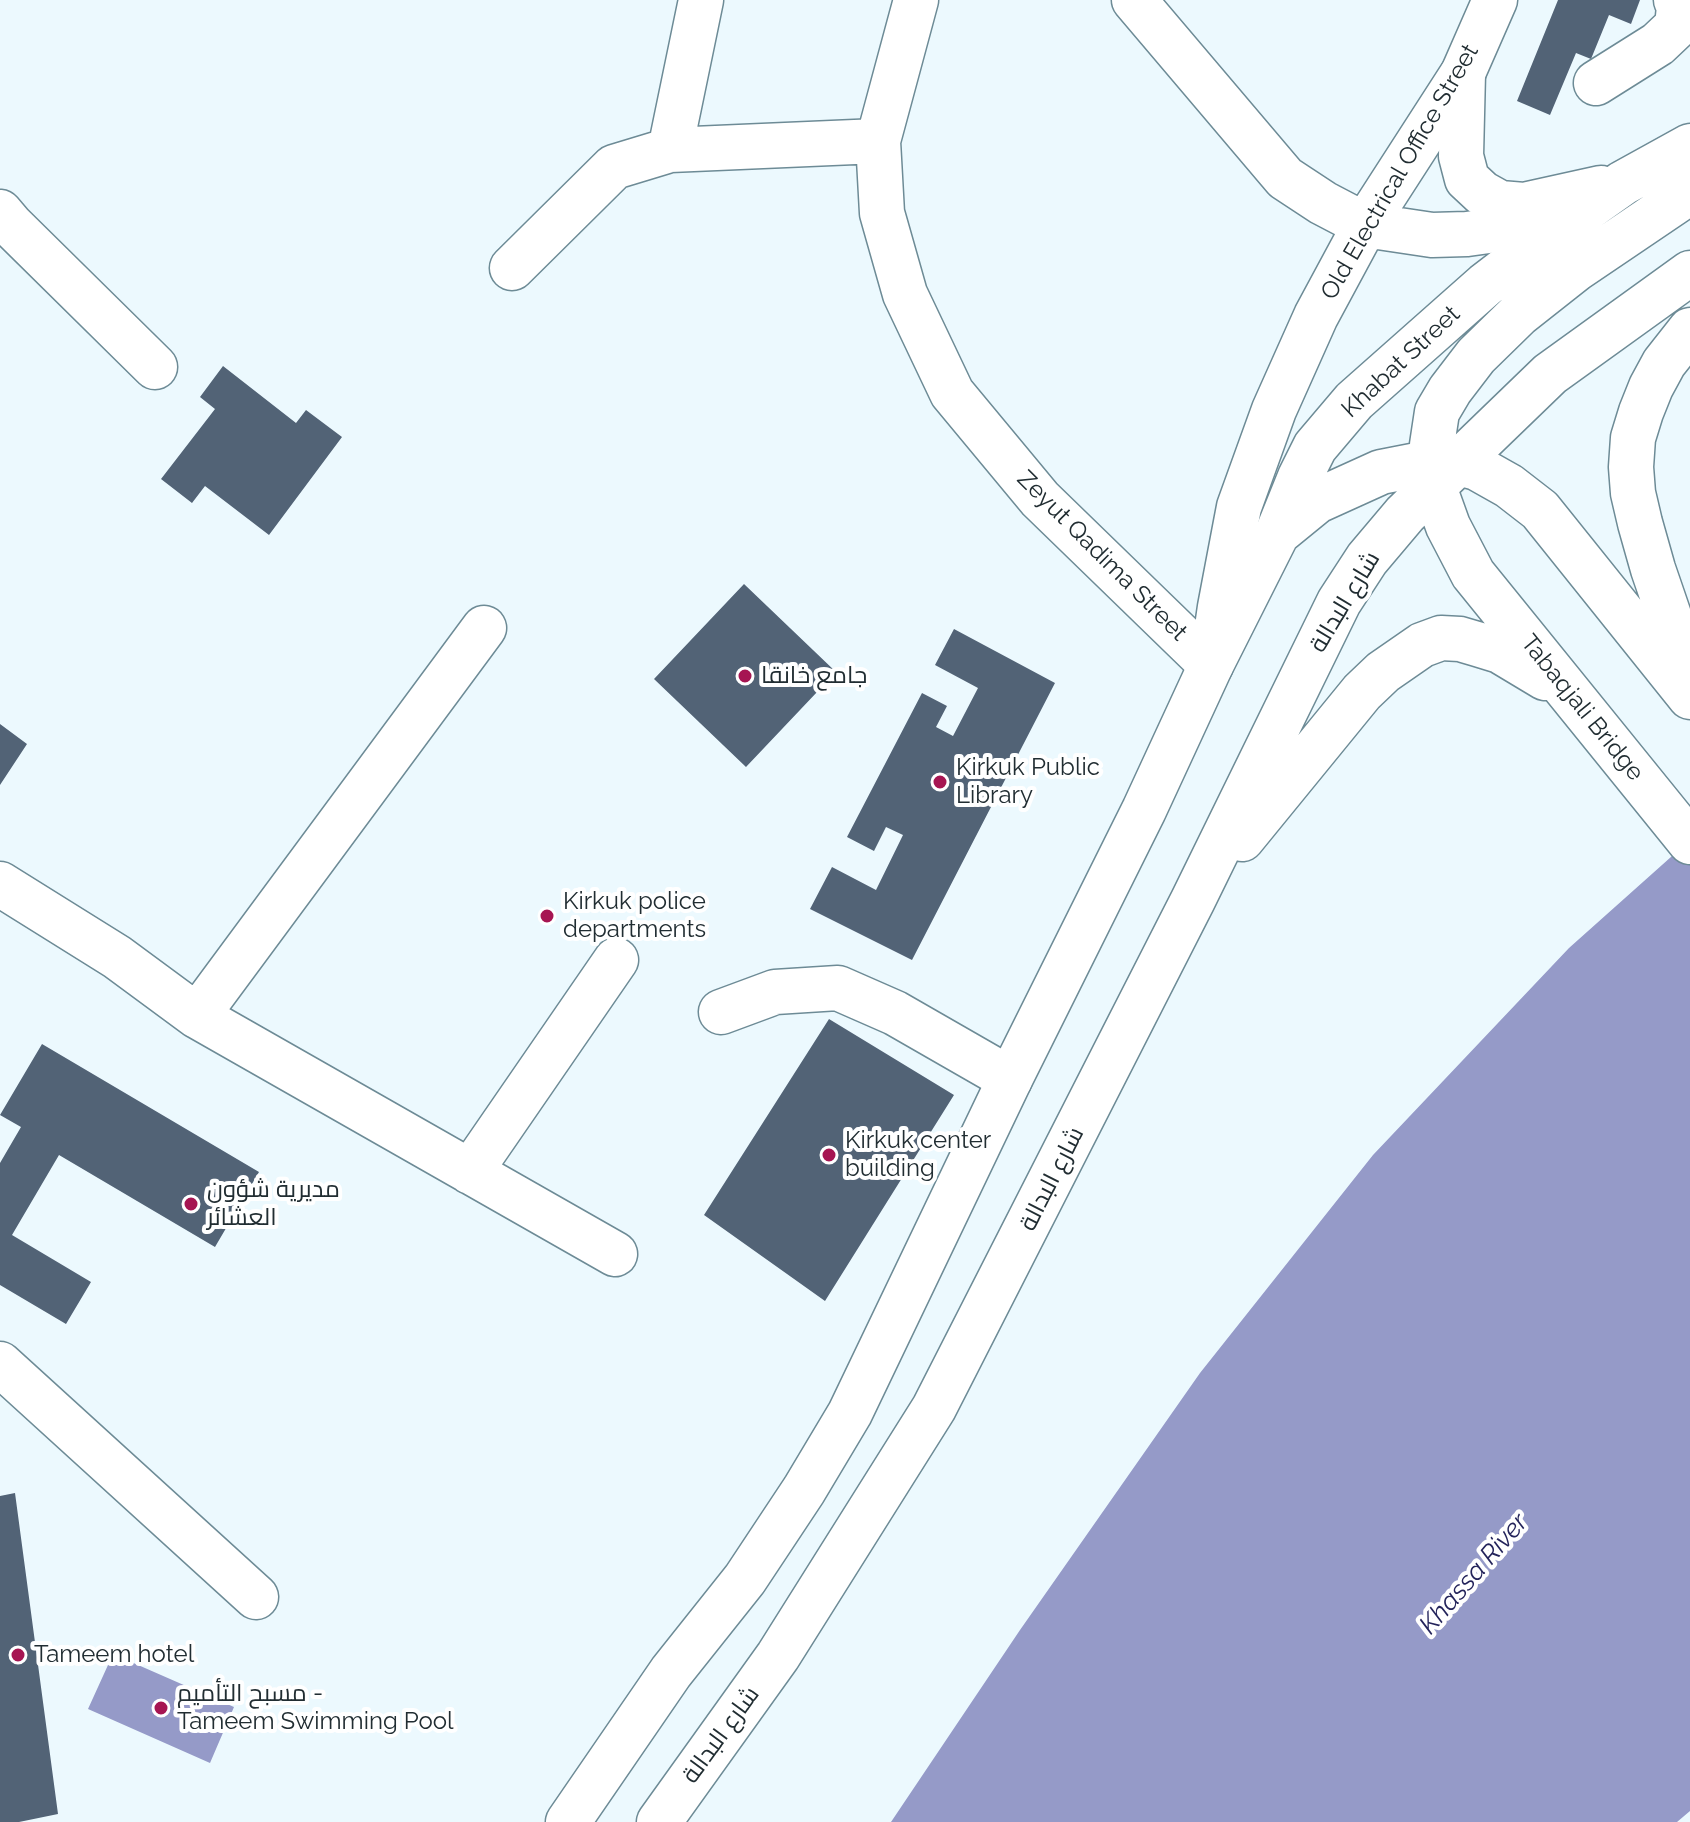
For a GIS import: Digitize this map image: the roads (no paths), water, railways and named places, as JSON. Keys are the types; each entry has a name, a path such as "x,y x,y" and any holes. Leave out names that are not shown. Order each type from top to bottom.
{"main road":[{"path":"670,150 701,0"},
{"name":"Zeyut Qadima Street","path":"916,0 878,141 882,213 905,294 952,393 1040,499 1211,665"},
{"path":"1134,0 1285,178 1365,225 1432,235 1503,229 1537,219 1623,183"},
{"name":"Old Electrical Office Street","path":"1211,665 1239,507 1274,410 1310,330 1365,225 1463,73 1495,0"},
{"path":"1596,83 1658,44 1677,26 1679,7 1676,0"},
{"path":"1463,73 1461,156 1467,179 1482,193 1500,203 1524,205 1623,183"},
{"path":"512,268 614,167 670,150 878,141"},
{"name":"Khabat Street","path":"1211,665 1277,534 1315,447 1354,401 1485,285 1623,183 1690,146"},
{"path":"1432,481 1432,445 1437,412 1476,356 1519,314 1576,269 1690,192"},
{"path":"0,212 155,367"},
{"path":"1432,481 1550,374 1690,273"},
{"path":"1690,330 1664,363 1651,387 1633,438 1631,467 1640,523 1690,677"},
{"path":"1277,534 1317,501 1394,468 1432,481 1477,468 1509,486 1540,510 1690,697"},
{"name":"Tabaqjali Bridge","path":"1432,481 1448,526 1473,574 1690,842"},
{"name":"شارع البدالة","path":"659,1822 778,1656 934,1408 1193,900 1339,602 1367,559 1432,481"},
{"path":"197,1016 484,628"},
{"path":"1193,900 1353,703 1383,672 1422,645 1441,638 1460,639 1489,647 1566,690"},
{"path":"568,1822 671,1672 745,1579 842,1426 1144,810 1211,665"},
{"path":"0,884 117,957 197,1016 615,1254"},
{"path":"470,1172 616,960"},
{"path":"721,1012 775,992 838,988 895,1013 1010,1079"},
{"path":"0,1364 256,1597"}],"water":[{"name":"Khassa River","path":"1690,840 1690,1811 1677,1822 891,1822 1020,1630 1200,1373 1373,1155 1569,948"},
{"name":"مسبح التأميم - Tameem Swimming Pool","path":"113,1654 234,1707 210,1763 88,1709"}],"place":[{"name":"جامع خانقا","path":"745,676"},
{"name":"Kirkuk Public Library","path":"940,782"},
{"name":"Kirkuk police departments","path":"547,916"},
{"name":"Kirkuk center building","path":"829,1155"},
{"name":"مديرية شؤون العشائر","path":"191,1204"},
{"name":"Tameem hotel","path":"18,1655"},
{"name":"مسبح التأميم - Tameem Swimming Pool","path":"161,1708"}]}
